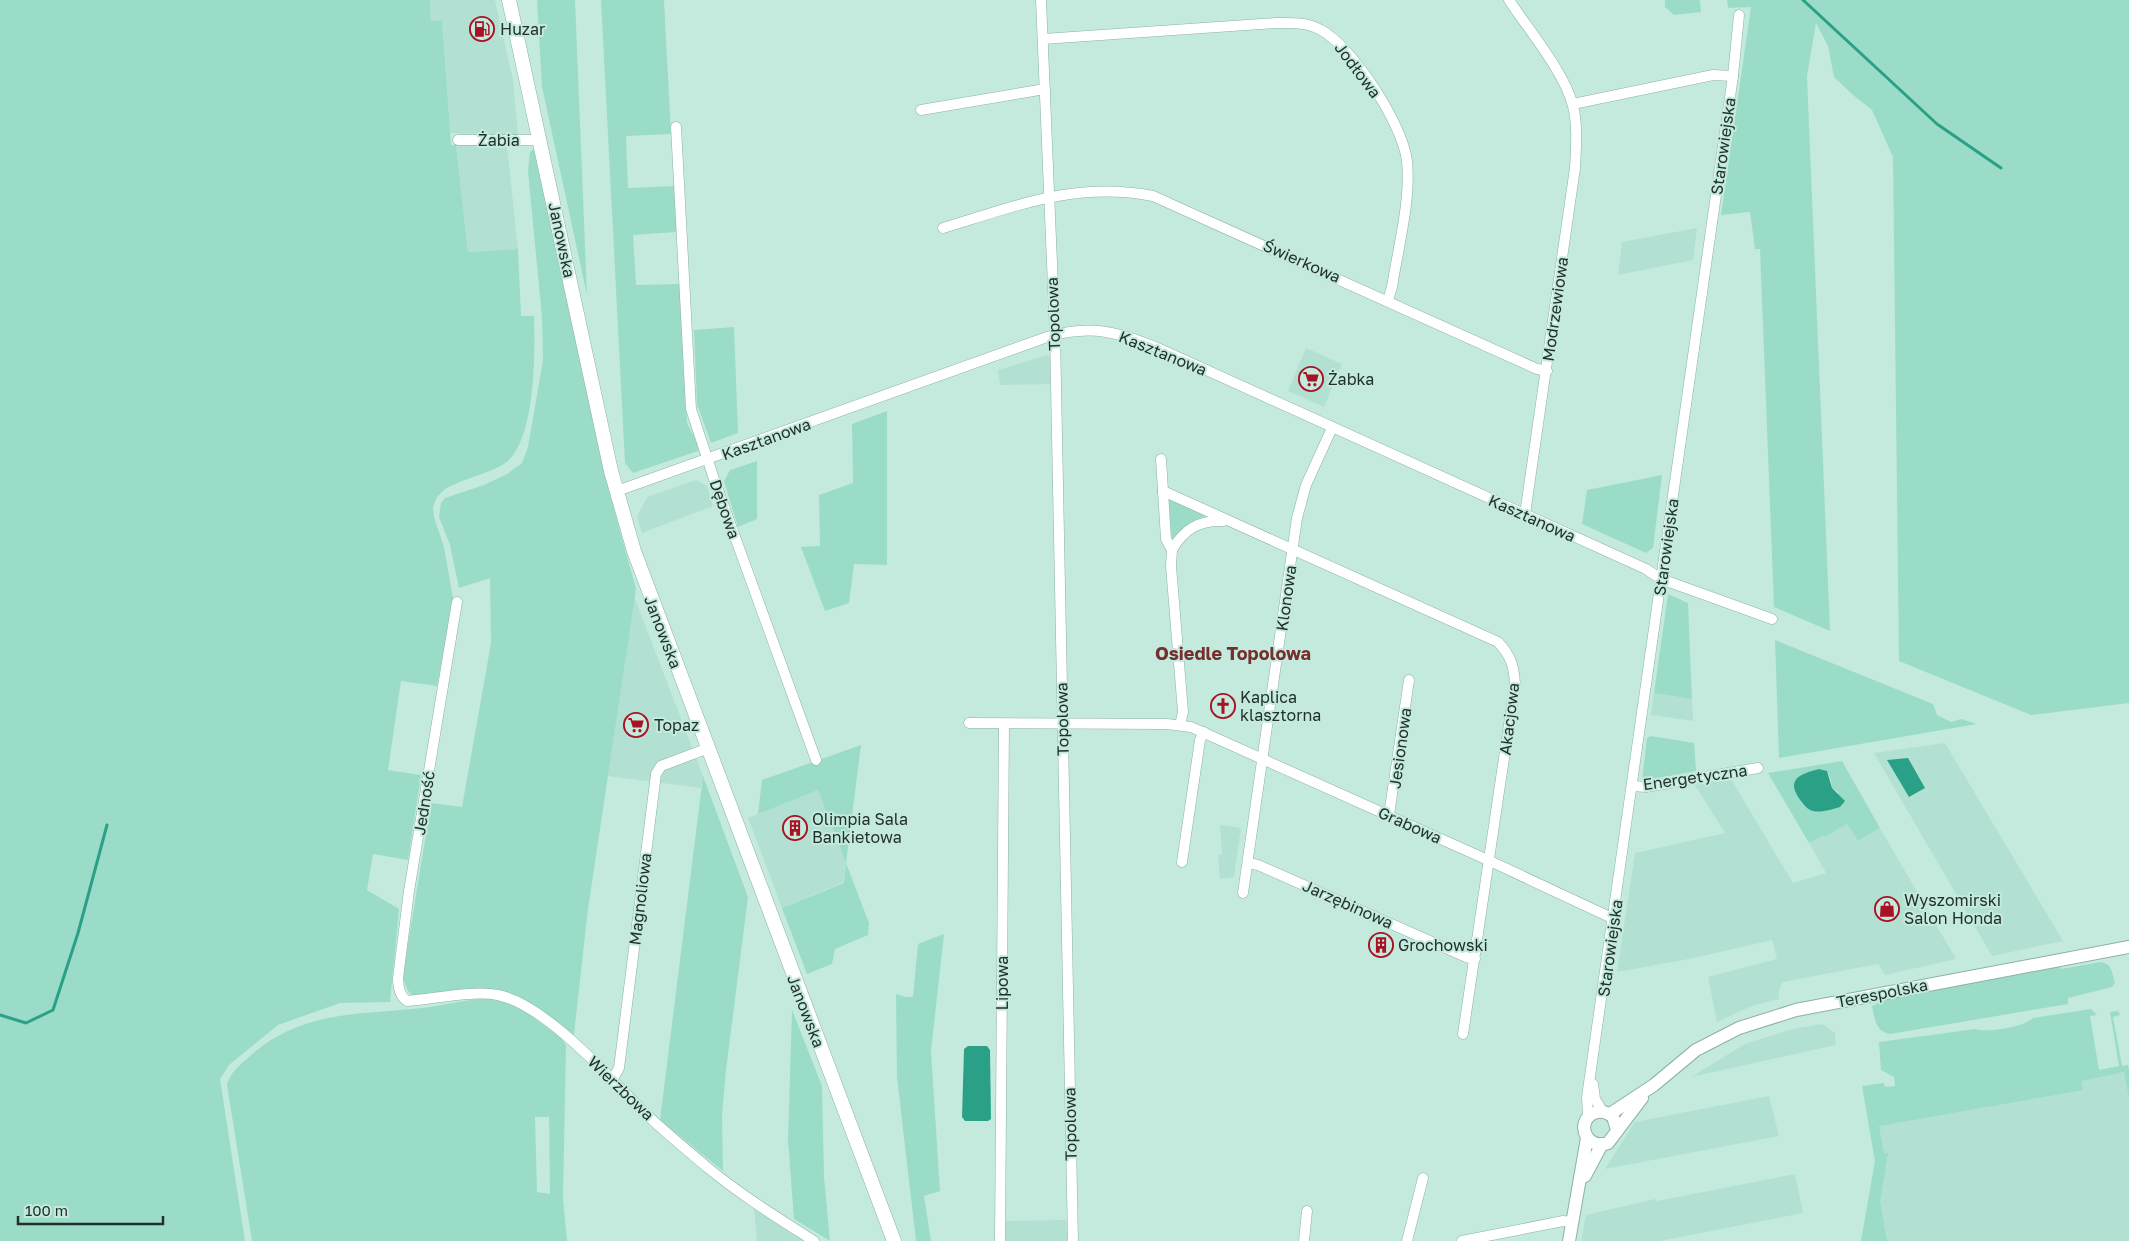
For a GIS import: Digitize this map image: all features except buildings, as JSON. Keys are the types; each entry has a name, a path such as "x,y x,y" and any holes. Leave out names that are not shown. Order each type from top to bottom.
{"main road":[{"name":"Janowska","path":"509,0 617,492 643,580 894,1241"}],"street":[{"name":"Topolowa","path":"1042,0 1048,197 1055,335 1073,1241"},
{"name":"Modrzewiowa","path":"1509,0 1559,75 1573,104 1577,134 1575,168 1525,514"},
{"name":"Starowiejska","path":"1588,1116 1587,1097 1633,786 1740,15"},
{"name":"Jodłowa","path":"1043,39 1276,23 1304,23 1320,29 1339,41 1392,118 1402,138 1407,160 1408,182 1392,287 1388,300"},
{"path":"1573,104 1713,75 1733,76"},
{"path":"921,110 1045,89"},
{"name":"Dębowa","path":"676,127 692,409 816,760"},
{"name":"Żabia","path":"458,140 540,140"},
{"name":"Świerkowa","path":"1048,197 1093,190 1125,190 1153,196 1388,300 1537,369 1547,371"},
{"path":"944,228 1048,197"},
{"name":"Kasztanowa","path":"617,492 1055,335 1090,330 1114,332 1130,337 1525,514 1646,569 1661,579 1772,620"},
{"name":"Klonowa","path":"1243,894 1298,518 1306,485 1332,428"},
{"path":"1161,459 1166,539 1172,550 1171,566 1183,712 1180,725"},
{"name":"Akacjowa","path":"1163,492 1498,642 1510,654 1514,668 1515,684 1463,1034"},
{"name":"Akacjowa","path":"1172,550 1180,537 1191,527 1208,520 1229,521"},
{"name":"Jedność","path":"408,1001 399,988 398,978 411,881 457,602"},
{"name":"Jesionowa","path":"1389,816 1409,680"},
{"name":"Grabowa","path":"969,723 1180,725 1204,732 1614,919"},
{"name":"Lipowa","path":"1000,1241 1004,724"},
{"path":"1182,862 1200,740 1204,732"},
{"name":"Magnoliowa","path":"612,1080 619,1068 656,774 661,766 706,749"},
{"name":"Energetyczna","path":"1633,786 1646,787 1758,768"},
{"name":"Jarzębinowa","path":"1248,862 1466,957 1475,958"},
{"name":"Terespolska","path":"1606,1113 1654,1085 1696,1050 1724,1035 1758,1021 1796,1010 2129,946"},
{"name":"Wierzbowa","path":"408,1001 479,994 509,998 526,1007 569,1038 647,1115 709,1169 763,1208 814,1241"},
{"name":"Starowiejska","path":"1591,1078 1595,1099 1606,1113"},
{"name":"Terespolska","path":"1617,1130 1654,1085"},
{"path":"1569,1241 1587,1138 1584,1127 1588,1116 1595,1112 1606,1113 1615,1120 1617,1130 1612,1140 1602,1144 1593,1143 1587,1138"},
{"path":"1577,1192 1602,1144"},
{"path":"1407,1241 1423,1178"},
{"path":"1304,1241 1306,1211"},
{"path":"1462,1241 1563,1221 1571,1222"}],"shaded area":[{"path":"0,0 430,0 431,21 442,20 451,145 456,145 468,252 518,249 521,316 534,316 532,392 524,432 517,449 503,465 445,489 437,497 433,507 434,517 444,547 453,598 437,686 401,681 388,770 421,775 408,860 373,854 367,890 399,909 390,1002 340,1003 278,1025 229,1065 220,1079 245,1241 0,1241"},
{"path":"430,0 495,0 513,80 518,135 450,133 442,20 431,21"},
{"path":"537,0 575,0 587,295 542,87"},
{"path":"601,0 664,0 671,134 626,136 628,188 674,186 677,232 633,235 636,285 680,284 687,423 697,442 698,451 633,473 625,463"},
{"path":"1665,0 1700,0 1701,12 1674,15 1665,7"},
{"path":"1727,0 2129,0 2129,703 2031,715 1899,661 1893,157 1872,110 1834,77 1828,46 1816,23 1807,76 1830,631 1774,607 1760,249 1755,249 1750,212 1721,215 1751,7 1728,8"},
{"path":"456,145 507,146 518,249 468,252"},
{"path":"534,149 609,491 636,589 588,909 574,1035 525,1002 498,991 470,989 432,997 416,997 408,990 403,975 431,803 462,807 491,643 490,578 459,588 450,545 439,517 441,503 445,498 484,485 507,474 522,463 528,447 543,360 542,317 528,171 530,152"},
{"path":"1697,228 1693,260 1618,275 1622,242"},
{"path":"734,327 738,433 711,443 697,404 694,330"},
{"path":"1306,348 1342,364 1324,407 1288,391"},
{"path":"1047,355 1050,357 1051,384 1000,385 998,370"},
{"path":"887,411 887,565 854,564 849,603 825,611 801,547 820,546 819,495 853,483 852,424"},
{"path":"757,461 757,519 738,527 724,481 730,470"},
{"path":"1662,475 1653,548 1646,553 1582,524 1587,490"},
{"path":"696,480 707,486 713,506 642,533 637,517 647,497"},
{"path":"1168,497 1205,514 1205,516 1184,527 1172,539"},
{"path":"1668,594 1688,603 1692,699 1654,693"},
{"path":"634,596 703,776 701,788 608,776"},
{"path":"1775,640 1933,704 1937,715 1951,722 1961,719 1977,724 1779,758"},
{"path":"1654,693 1692,699 1693,721 1651,715"},
{"path":"1651,736 1694,743 1696,771 1642,781 1647,738"},
{"path":"1945,743 2063,941 1992,956 1874,753"},
{"path":"861,745 846,863 818,790 758,814 762,780"},
{"path":"1908,758 1925,788 1909,797 1887,760"},
{"path":"1842,761 1880,828 1858,841 1847,824 1825,837 1823,835 1809,843 1768,773","holes":["1819,769 1827,771 1832,788 1839,793 1807,808 1795,792"]},
{"path":"1819,769 1827,771 1832,788 1845,801 1840,807 1823,811 1811,810 1805,806 1796,794 1794,783 1797,779 1806,773"},
{"path":"703,776 748,897 726,1070 722,1116 723,1171 660,1120"},
{"path":"1731,779 1793,883 1826,873 1809,843 1823,835 1825,837 1847,824 1858,841 1880,828 1956,959 1885,975 1878,964 1783,982 1779,990 1779,999 1752,1006 1717,1022 1708,977 1777,959 1772,940 1694,958 1617,972 1635,853 1725,833 1695,785"},
{"path":"818,790 846,863 844,882 782,908 748,818"},
{"path":"1220,825 1241,828 1234,877 1220,879 1218,855 1222,855"},
{"path":"846,863 869,923 868,935 835,949 832,964 807,974 782,908 844,883"},
{"path":"944,934 931,1051 940,1191 924,1196 931,1241 916,1241 897,1077 896,994 913,997 918,944"},
{"path":"2101,962 2111,969 2115,983 2112,987 2068,998 2068,1004 1890,1034 1881,1030 1876,1024 1872,1006 1886,999 2059,966 2061,969"},
{"path":"488,998 518,1006 561,1038 566,1045 563,1198 567,1241 252,1241 227,1085 236,1069 269,1042 307,1023 347,1015 422,1008","holes":["535,1117 549,1117 550,1194 537,1192"]},
{"path":"2091,1009 2097,1015 2090,1016 2099,1070 2119,1066 2110,1012 2118,1011 2120,1015 2113,1017 2122,1066 2128,1065 2129,1069 2129,1099 2124,1072 2081,1081 2083,1090 1879,1126 1884,1153 1888,1153 1880,1202 1887,1241 1861,1241 1875,1161 1862,1086 1884,1083 1885,1087 1895,1086 1894,1077 1881,1070 1879,1042 1975,1029 2005,1028 2022,1024 2033,1018"},
{"path":"792,1010 822,1086 824,1177 830,1241 794,1219 788,1140"},
{"path":"1822,1024 1835,1033 1836,1045 1691,1077 1745,1044 1792,1029"},
{"path":"968,1046 987,1046 990,1050 991,1119 988,1121 965,1121 962,1117 964,1049"},
{"path":"2125,1072 2129,1099 2129,1241 1862,1241 1875,1161 1867,1113"},
{"path":"1769,1096 1779,1136 1605,1169 1635,1122"},
{"path":"1795,1174 1803,1213 1660,1241 1581,1241 1586,1215 1655,1199 1657,1201"},
{"path":"754,1209 757,1209 808,1241 757,1241"},
{"path":"1066,1220 1067,1241 1006,1241 1006,1221"}],"waterway":[{"path":"1803,0 1937,124 2001,168"},
{"path":"0,1015 26,1023 53,1010 78,933 107,825"}],"place":[{"name":"Huzar","path":"482,29"},
{"name":"Żabka","path":"1311,379"},
{"name":"Kaplica klasztorna","path":"1223,706"},
{"name":"Topaz","path":"636,725"},
{"name":"Olimpia Sala Bankietowa","path":"795,828"},
{"name":"Wyszomirski Salon Honda","path":"1887,909"},
{"name":"Grochowski","path":"1381,945"}],"district":[{"name":"Osiedle Topolowa","path":"1233,654"}]}
